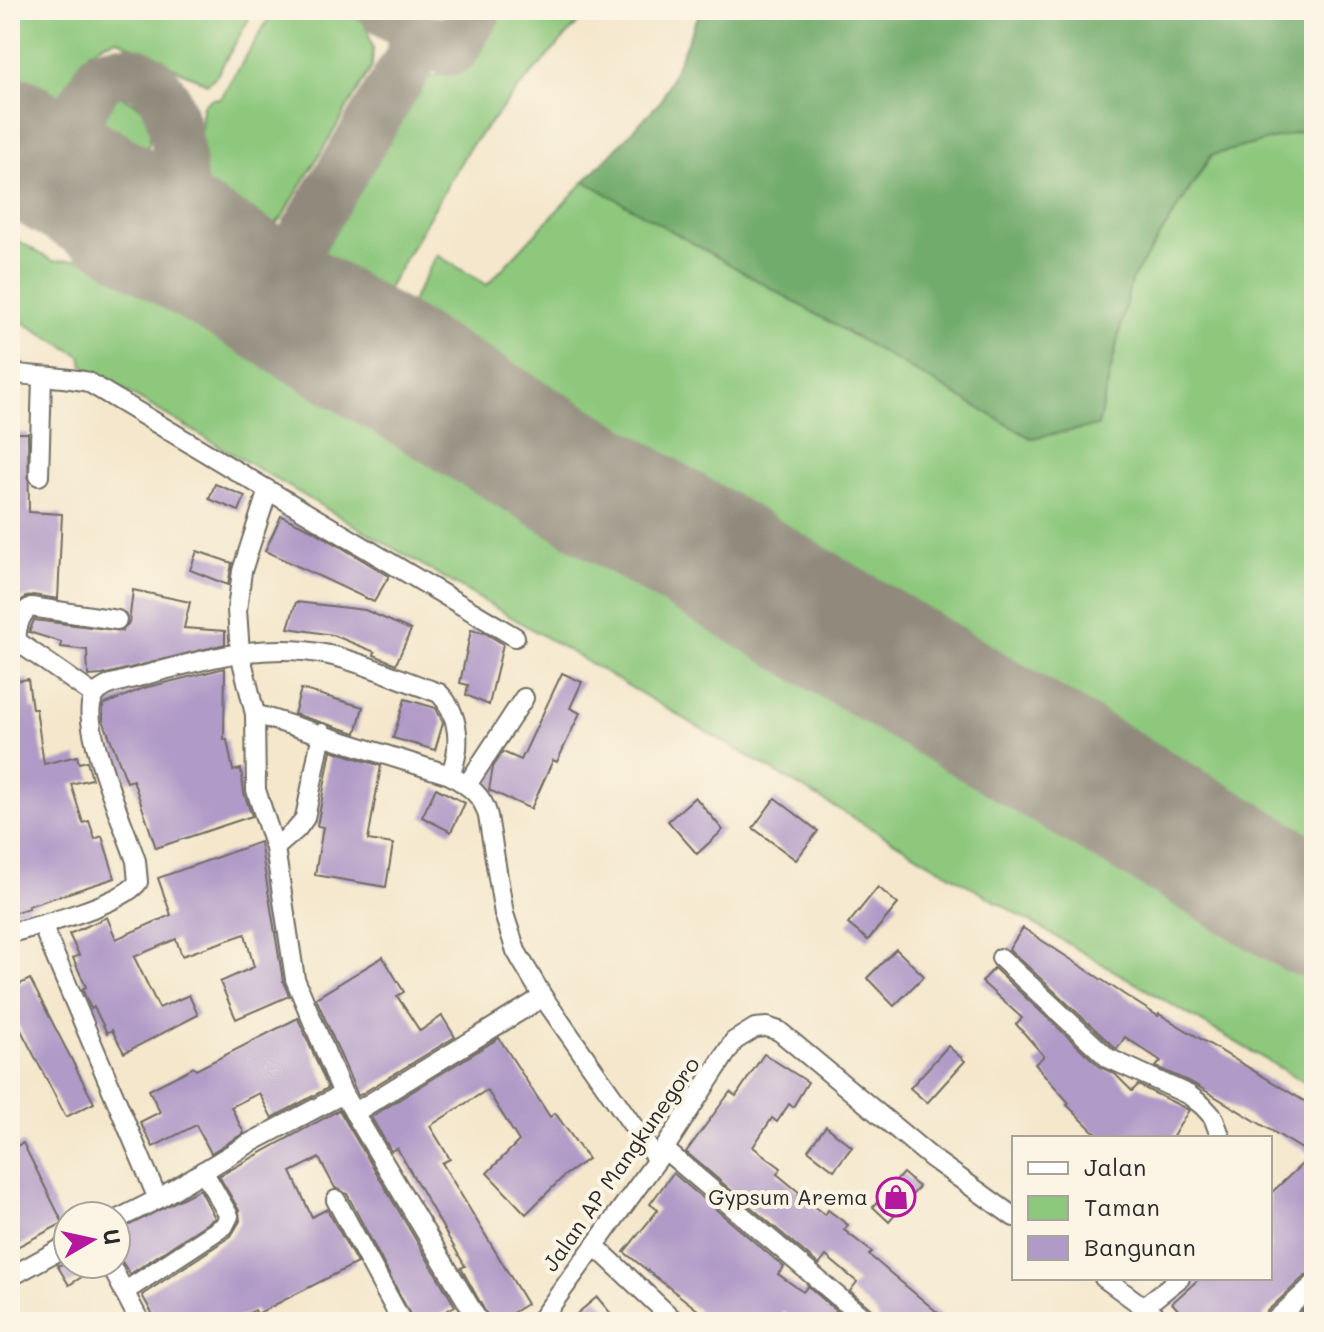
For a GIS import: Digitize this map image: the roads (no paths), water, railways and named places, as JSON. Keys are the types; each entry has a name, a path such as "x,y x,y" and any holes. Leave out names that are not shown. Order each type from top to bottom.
{"street":[{"path":"10,373 88,382 515,637"},
{"path":"39,476 42,378"},
{"path":"268,490 238,592 240,653 255,714 256,790 275,848 295,979 343,1094 479,1322"},
{"path":"94,695 18,642 16,634 24,612 31,607 117,620"},
{"path":"10,933 126,895 138,882 136,861 91,729 94,695 111,684 240,653 276,649 330,655 439,693 451,705 456,721 459,780"},
{"path":"459,780 524,698"},
{"path":"255,714 322,733 459,780 485,803 509,934 543,997 660,1155 868,1322"},
{"path":"275,848 305,818 322,733"},
{"path":"42,925 158,1199"},
{"path":"1001,958 1108,1058 1189,1095 1203,1106 1213,1117 1220,1136"},
{"path":"354,1113 543,997"},
{"name":"Jalan AP Mangkunegoro","path":"539,1322 660,1155 734,1041 755,1028 767,1027 779,1031 933,1159 1012,1216"},
{"path":"132,1212 248,1144 343,1094"},
{"path":"124,1292 224,1226 229,1216 226,1208 203,1171"},
{"path":"336,1200 402,1322"},
{"path":"595,1246 676,1322"},
{"path":"10,1277 52,1254"},
{"path":"118,1280 140,1322"},
{"path":"1107,1280 1164,1322"},
{"path":"1145,1306 1178,1280"},
{"path":"1273,1322 1314,1284"}],"place":[{"name":"Gypsum Arema","path":"896,1197"}]}
